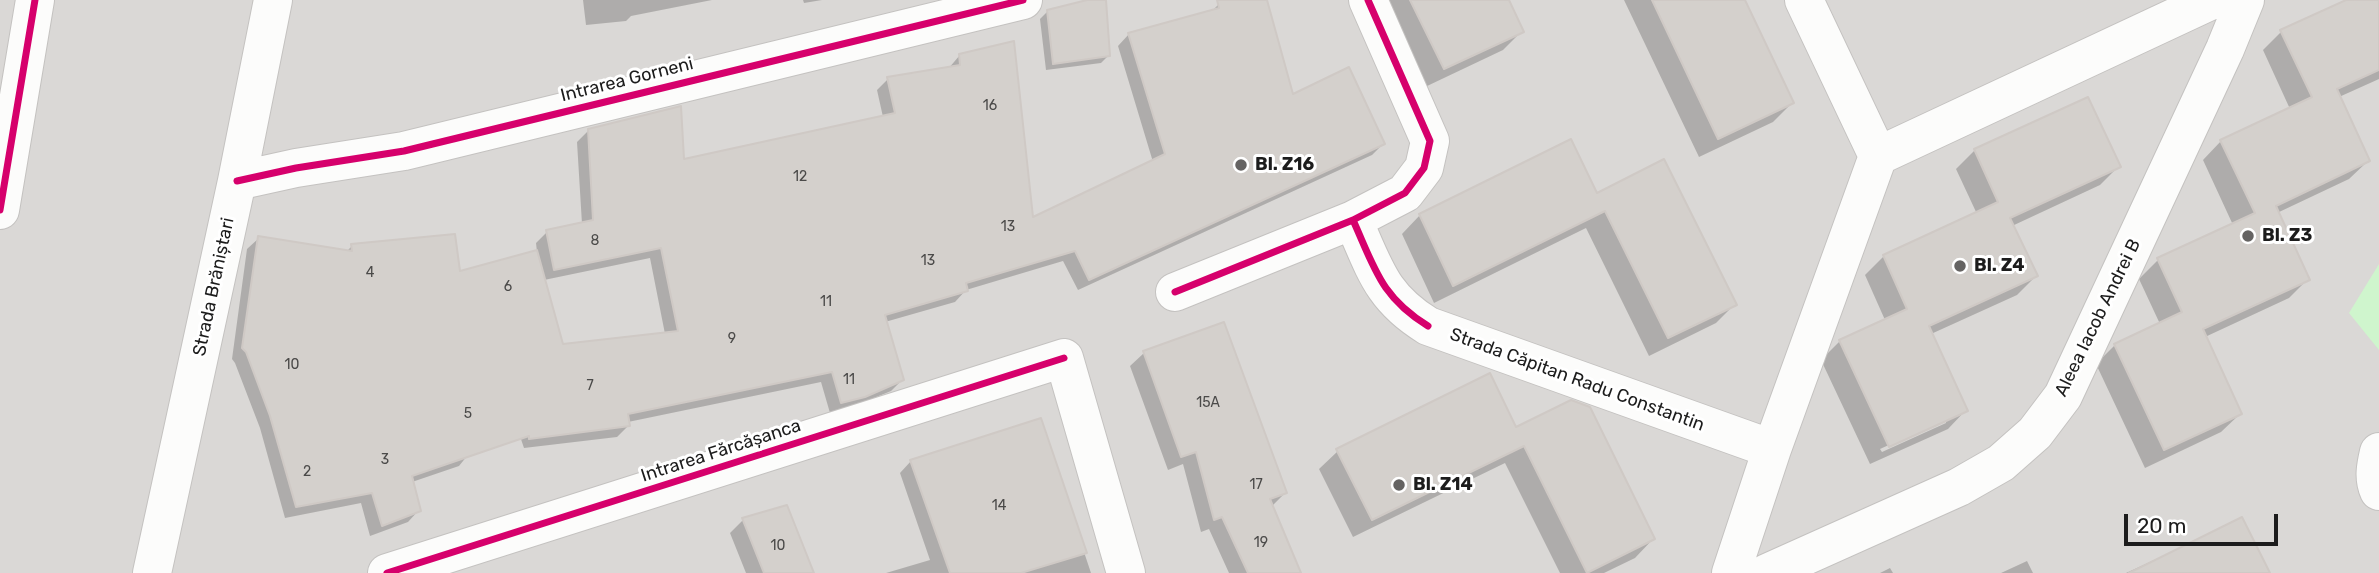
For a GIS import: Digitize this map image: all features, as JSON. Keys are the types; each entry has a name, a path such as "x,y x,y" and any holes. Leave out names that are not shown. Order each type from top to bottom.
{"street":[{"path":"0,210 35,0"},
{"name":"Strada Brăniștari","path":"152,573 237,181 272,0"},
{"name":"Intrarea Gorneni","path":"237,181 296,168 404,151 1023,0"},
{"path":"1175,292 1353,220 1405,193 1424,168 1430,141 1368,0"},
{"path":"1804,0 1878,156"},
{"path":"1731,573 1772,449 1878,156 2212,0"},
{"name":"Aleea Iacob Andrei B","path":"1768,573 1959,487 2001,463 2035,433 2063,396 2225,49 2245,0"},
{"name":"Strada Căpitan Radu Constantin","path":"1353,220 1384,288 1407,314 1428,326 1772,449"},
{"name":"Intrarea Fărcășanca","path":"387,573 1064,358 1126,573"},
{"path":"2379,452 2376,464 2376,484 2379,491"}],"shaded area":[{"path":"0,0 2379,0 2379,573 0,573"}],"green space":[{"path":"2379,264 2379,350 2349,313"}],"building":[{"path":"1087,0 1106,0 1110,56 1053,64 1047,10"},
{"path":"1217,0 1267,0 1293,94 1349,67 1385,144 1089,280 1075,251 966,283 968,291 885,315 904,380 865,397 841,403 832,372 628,414 630,426 529,439 529,436 412,476 421,511 382,526 372,493 296,507 270,416 246,352 242,348 258,236 352,251 351,244 455,234 460,271 537,250 563,344 678,331 661,248 554,270 546,230 593,220 588,129 681,106 684,159 895,113 887,77 960,65 959,54 1014,41 1033,217 1165,154 1128,33 1219,8"},
{"path":"1410,0 1509,0 1524,32 1444,69"},
{"path":"1652,0 1745,0 1794,103 1718,139"},
{"name":"Bl. Z3","path":"2346,0 2379,0 2379,70 2337,89 2370,161 2276,206 2310,280 2203,329 2242,414 2164,450 2114,344 2182,312 2157,258 2255,213 2220,140 2312,97 2280,30"},
{"name":"Bl. Z4","path":"2088,97 2121,167 2010,218 2038,276 1929,326 1968,411 1889,447 1839,340 1907,309 1883,255 1998,202 1974,149"},
{"path":"1571,139 1597,193 1664,159 1737,305 1668,338 1605,211 1453,286 1419,214"},
{"path":"1224,322 1287,493 1270,499 1301,573 1248,573 1222,517 1214,520 1196,452 1181,457 1143,351"},
{"name":"Bl. Z14","path":"1490,373 1516,427 1571,400 1590,407 1655,539 1587,573 1524,446 1372,520 1336,449"},
{"path":"1041,418 1087,553 1021,573 950,573 910,460"},
{"path":"787,505 814,573 764,573 742,518"},
{"path":"2242,517 2270,573 2129,573"}],"cycle path":[{"path":"0,210 35,0"},
{"path":"237,181 296,168 404,151 1023,0"},
{"path":"1175,292 1353,220 1405,193 1424,168 1430,141 1368,0"},
{"path":"1353,220 1389,293 1428,326"},
{"path":"387,573 1064,358"}],"place":[{"name":"Bl. Z16","path":"1241,165"},
{"name":"Bl. Z3","path":"2248,236"},
{"name":"Bl. Z4","path":"1960,266"},
{"name":"Bl. Z14","path":"1399,485"}]}
